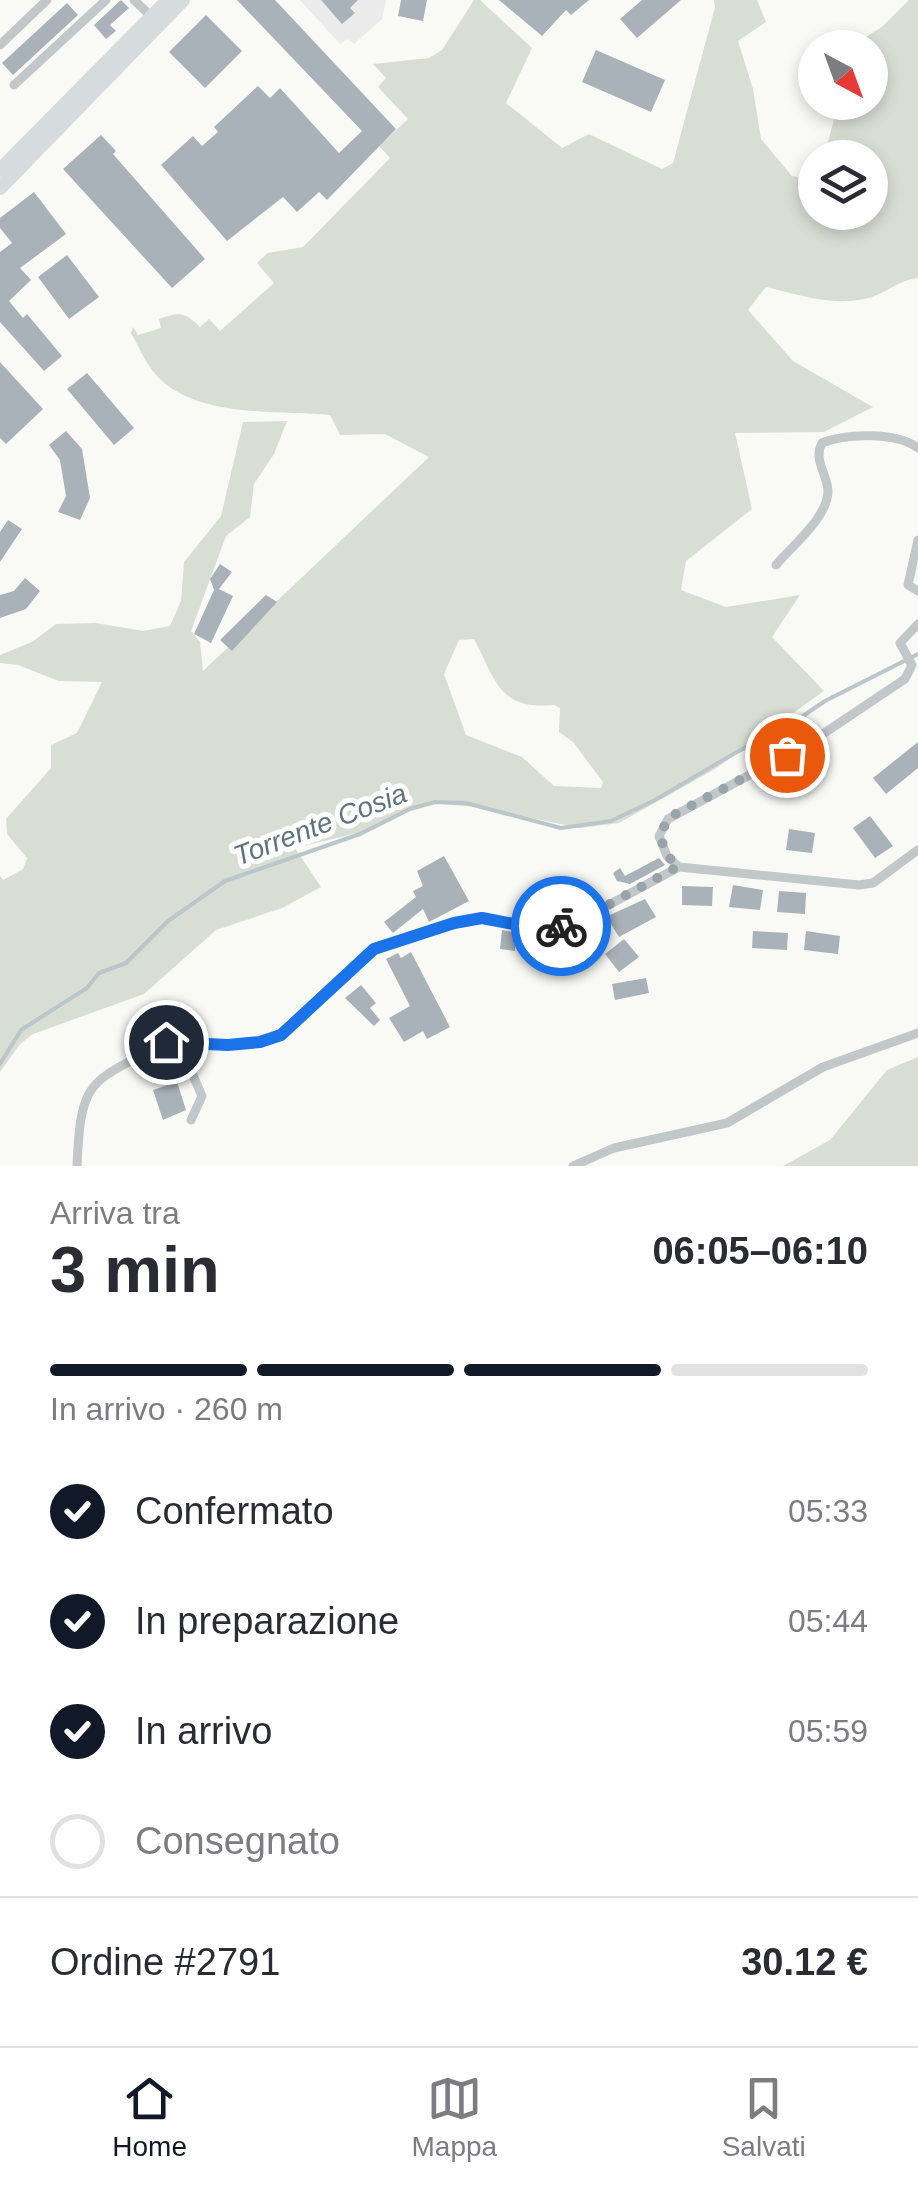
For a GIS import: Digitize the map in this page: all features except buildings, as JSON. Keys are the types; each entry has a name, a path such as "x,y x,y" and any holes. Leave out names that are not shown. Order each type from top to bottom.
{"main road":[{"path":"10,166 87,98 138,46 168,0"},
{"path":"0,183 36,134 95,74 183,0"}],"street":[{"path":"0,44 47,0"},
{"path":"14,85 106,0"},
{"path":"134,0 149,25"},
{"path":"87,98 95,74"},
{"path":"776,565 825,505 827,484 818,457 822,443 838,438 890,438 918,448"},
{"path":"918,540 908,586 918,591"},
{"path":"679,866 662,846 661,826 676,814 814,740 905,679 912,666 900,643 918,624"},
{"path":"77,1166 80,1112 91,1088 103,1077 174,1042 260,1042 281,1035 374,949 389,942 482,918 535,928 558,928 579,921 679,866 860,885 873,883 918,850"},
{"path":"573,1166 614,1148 728,1123 823,1066 918,1033"},
{"path":"174,1042 182,1050 202,1096 191,1120"}],"shaded area":[{"path":"300,0 386,0 382,19 354,44 348,39 340,44"},
{"path":"474,0 480,0 532,48 506,103 562,148 589,134 662,169 673,163 714,0 757,0 766,22 738,41 753,89 761,139 792,176 798,177 798,230 888,230 888,140 829,140 834,120 888,120 888,30 877,30 909,0 918,0 918,278 874,296 842,301 766,287 748,310 793,361 873,407 824,432 735,433 752,509 686,561 681,590 726,607 800,595 772,637 824,691 715,769 619,823 580,828 478,807 425,803 362,832 295,848 321,887 282,908 216,930 144,994 33,1034 20,1044 0,1072 0,876 3,880 23,869 27,858 7,834 6,819 51,768 51,745 77,733 102,682 59,681 18,665 0,663 0,655 32,642 56,624 96,623 143,631 170,626 181,601 184,562 221,516 243,422 287,421 274,454 254,484 250,517 226,536 191,631 200,642 203,671 429,457 385,434 340,435 330,415 241,410 197,401 156,375 131,333 133,327 138,335 161,328 159,319 181,314 200,327 209,319 220,331 274,283 257,263 268,253 303,247 390,158 379,146 408,119 378,87 386,78 373,64 429,58 442,50","holes":["474,639 494,680 521,703 560,708 559,732 573,742 603,782 601,788 554,786 522,757 466,735 444,674 459,640"]},
{"path":"918,1057 918,1166 783,1166 830,1140 887,1070"}],"waterway":[{"name":"Torrente Cosia","path":"0,1064 21,1030 87,988 99,973 126,963 168,921 225,881 360,834 410,809 435,802 466,803 561,828 611,821 788,726 825,701 918,654"}],"way so far":[{"path":"561,926 579,921 679,866 662,846 661,826 668,818 787,755"}],"route":[{"path":"166,1042 228,1045 281,1035 374,949 389,942 482,918 535,928 561,926"}]}
